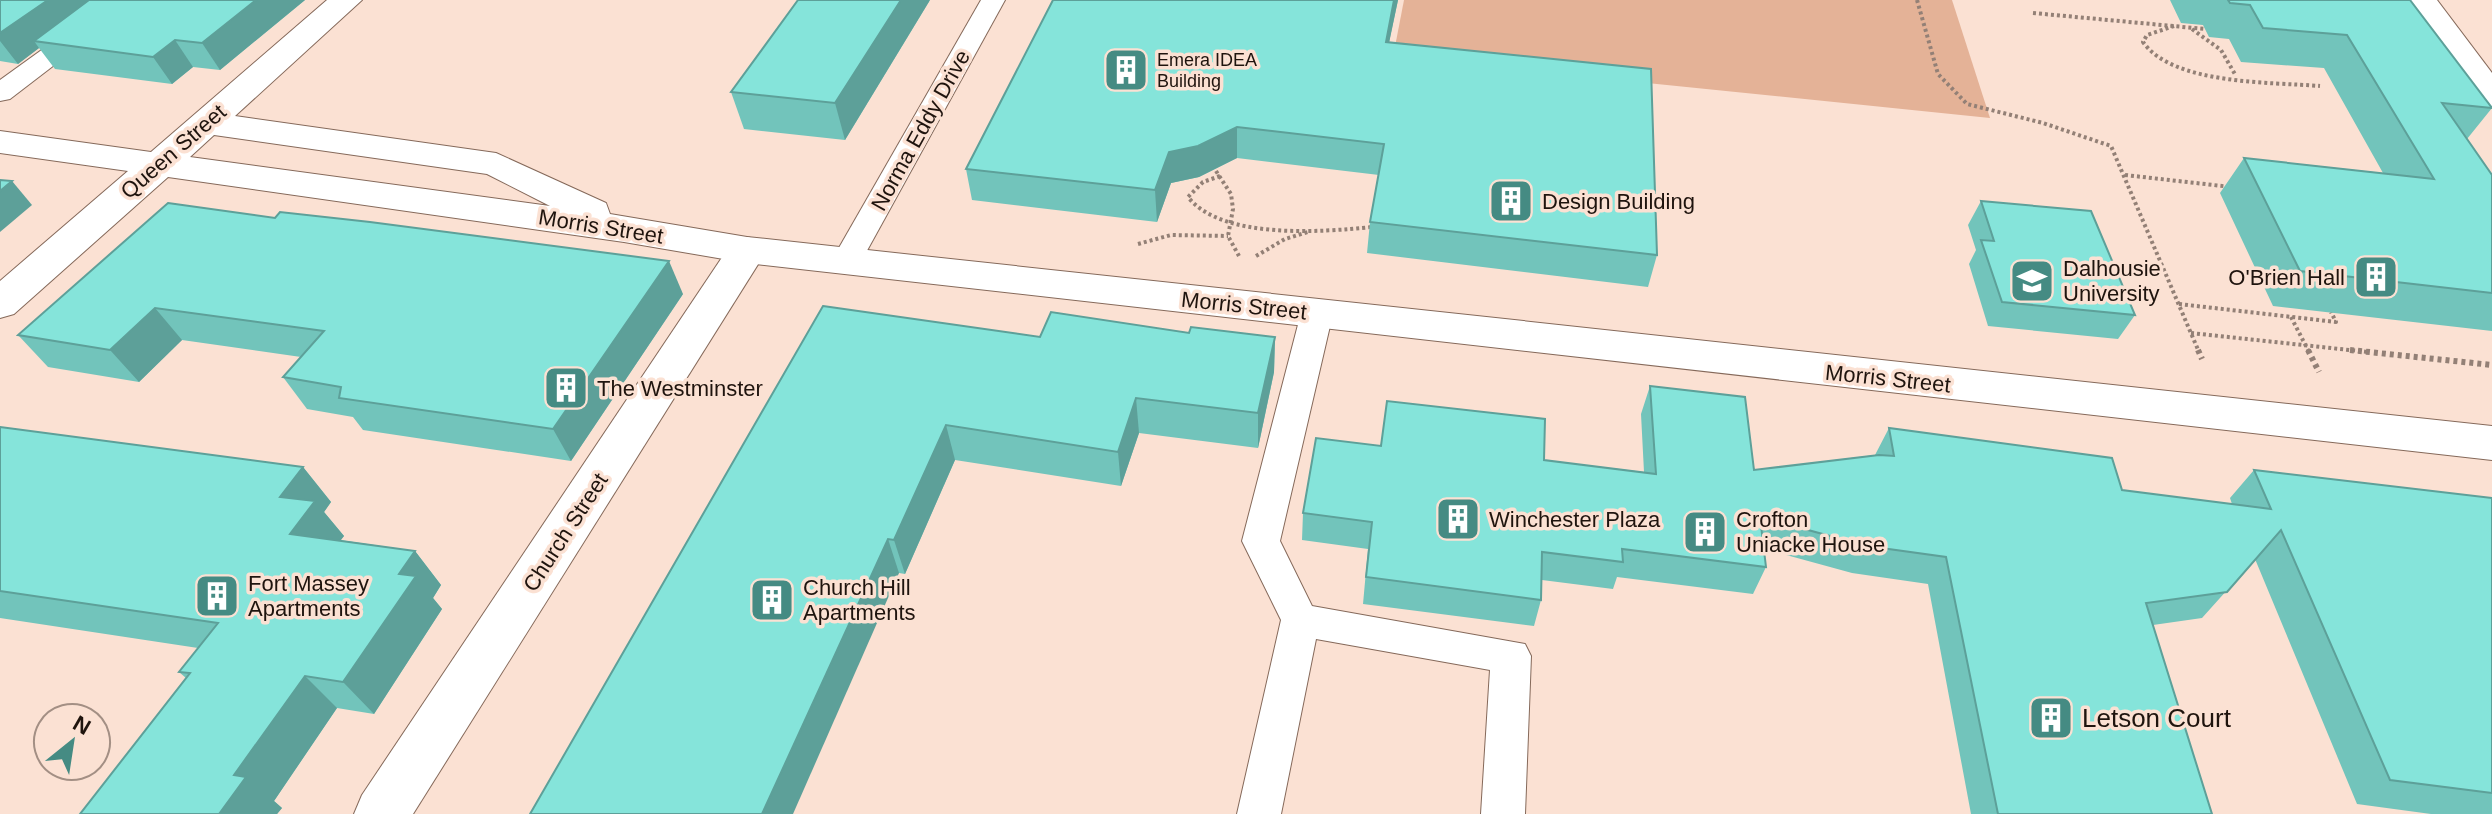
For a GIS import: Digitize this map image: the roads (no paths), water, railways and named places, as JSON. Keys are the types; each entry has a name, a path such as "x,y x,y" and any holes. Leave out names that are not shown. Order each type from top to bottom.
{"street":[{"name":"Queen Street","path":"0,304 346,0"},
{"path":"2421,0 2492,97"},
{"path":"205,123 496,164 624,229"},
{"name":"Morris Street","path":"0,142 624,229 747,250 2225,416 2492,443"},
{"name":"Church Street","path":"382,814 747,250"}],"lane":[{"path":"0,93 127,0"},
{"name":"Norma Eddy Drive","path":"847,260 993,0"},
{"path":"1259,814 1300,620 1261,541 1317,313"},
{"path":"1300,620 1511,656 1503,814"}],"place":[{"name":"Emera IDEA Building","path":"1126,70"},
{"name":"Design Building","path":"1511,201"},
{"name":"O'Brien Hall","path":"2376,277"},
{"name":"Dalhousie University","path":"2032,281"},
{"name":"The Westminster","path":"566,388"},
{"name":"Winchester Plaza","path":"1458,519"},
{"name":"Crofton Uniacke House","path":"1705,532"},
{"name":"Fort Massey Apartments","path":"217,596"},
{"name":"Church Hill Apartments","path":"772,600"},
{"name":"Letson Court","path":"2051,718"}]}
